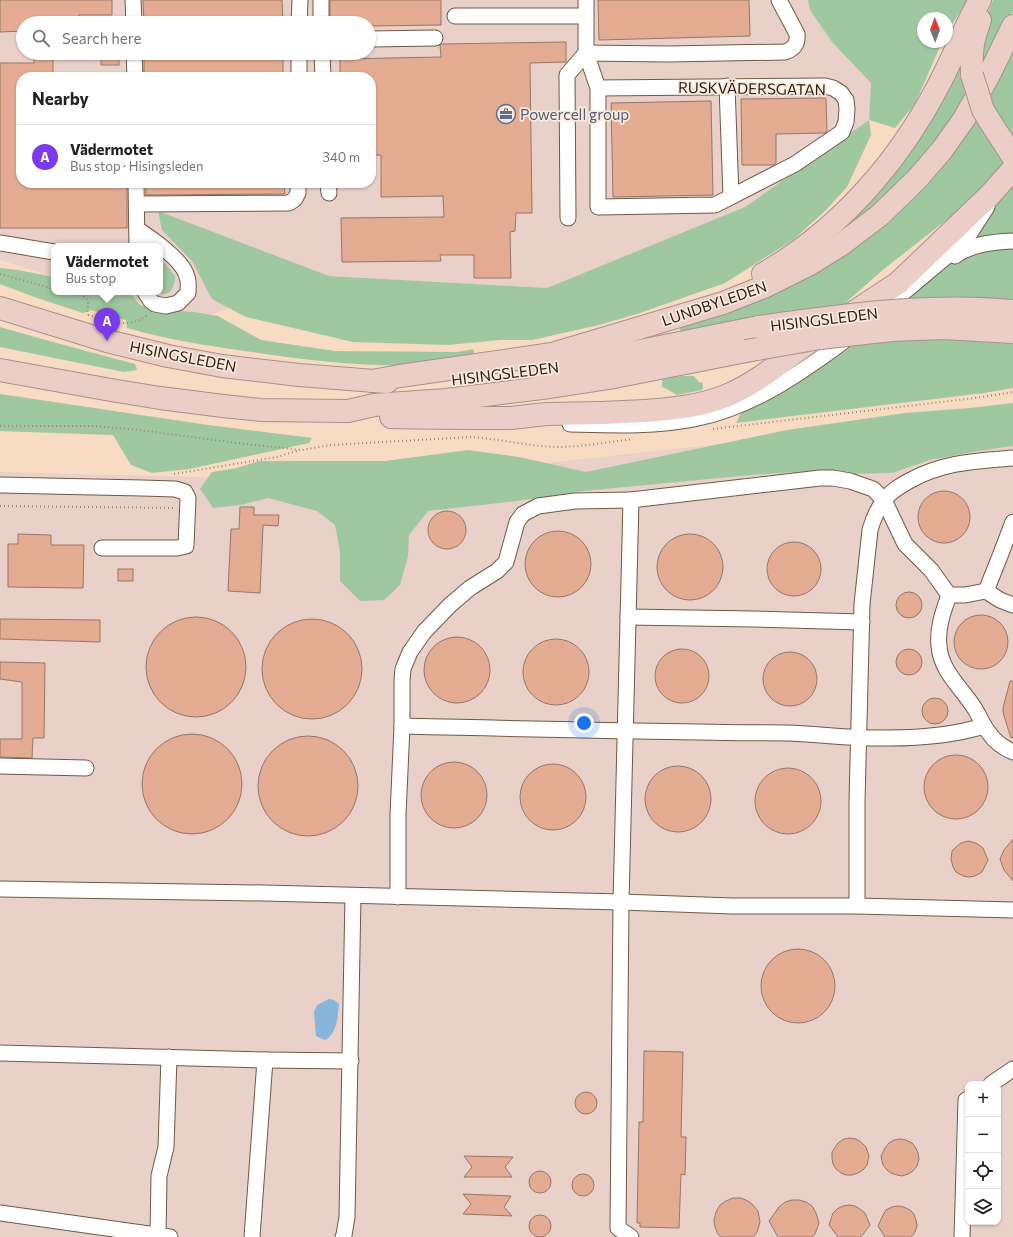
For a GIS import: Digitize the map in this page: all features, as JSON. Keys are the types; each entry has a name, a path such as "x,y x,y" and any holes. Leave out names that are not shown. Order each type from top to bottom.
{"highway":[{"path":"686,314 736,289 774,268 790,257 827,229 871,186 895,156 921,118 980,0"},
{"path":"988,0 974,36 971,56 972,74 983,110 1013,157"},
{"name":"LUNDBYLEDEN","path":"372,381 552,354 723,303 782,278 831,252 880,215 917,179 953,135 964,119 989,75 1013,26"},
{"path":"348,411 374,417 511,418 550,414 624,413 686,407 720,398 742,389 768,373 803,345 898,283 1013,170"},
{"name":"HISINGSLEDEN","path":"0,308 107,341 168,356 222,366 299,375 402,383 498,376 605,358 759,327 824,318 888,311 944,308 1013,311"},
{"name":"HISINGSLEDEN","path":"0,370 125,392 222,406 261,410 348,411 374,405 446,400 609,378 820,338 892,330 943,328 1013,332"}],"street":[{"path":"133,0 134,16"},
{"path":"299,16 300,0"},
{"path":"321,0 321,16"},
{"name":"RUSKVÄDERSGATAN","path":"586,0 586,53 598,88 598,207 715,205 795,164 842,132 846,122 846,100 841,93 833,88 825,86 598,88"},
{"path":"568,218 567,75 586,53 676,54 785,52 792,50 796,45 797,34 779,0"},
{"path":"455,16 586,16"},
{"path":"376,39 436,38"},
{"path":"134,60 135,72"},
{"path":"299,60 299,72"},
{"path":"322,60 323,72"},
{"path":"727,86 731,196"},
{"path":"511,418 555,424 627,425 664,423 695,419 741,405 801,373 867,324 965,241 1013,170"},
{"path":"136,188 137,243"},
{"path":"137,204 289,203 296,200 298,188"},
{"path":"137,229 157,243"},
{"path":"897,298 961,252 993,242 1013,241"},
{"path":"0,243 51,252"},
{"path":"147,295 151,301 156,304 166,306 178,303 188,292 188,276 179,263 163,248"},
{"path":"857,906 857,802 862,604 870,530 884,500 895,489 919,476 941,467 961,462 1013,458"},
{"path":"398,897 398,815 403,669 410,652 424,632 450,605 470,588 497,571 506,562 518,522 523,514 538,506 575,501 631,500 820,478 833,478 850,481 873,489 884,500 905,544 931,570 949,595"},
{"path":"0,485 175,489 185,492 188,498 186,546 177,548 102,548"},
{"path":"631,500 621,902 618,1228 631,1237"},
{"path":"986,591 1013,522"},
{"path":"949,595 965,595 986,591 1000,600 1013,605"},
{"path":"949,595 940,623 939,646 941,656 949,674 976,710 989,734 1004,748 1013,752"},
{"path":"628,617 746,618 862,622"},
{"path":"402,726 789,734 888,738 926,737 984,726"},
{"path":"0,766 86,768"},
{"path":"0,889 621,902 732,906 857,906 1013,910"},
{"path":"343,1237 347,1216 353,896"},
{"path":"0,1052 265,1060 351,1061"},
{"path":"0,1213 164,1236 159,1176 166,1147 168,1057"},
{"path":"252,1237 265,1060"},
{"path":"995,1081 1013,1069"},
{"path":"962,1237 966,1117"}],"path":[{"path":"0,274 51,288"},
{"path":"81,295 88,300 88,316 117,324 124,324 143,318 156,304"},
{"path":"173,475 277,457 302,450"},
{"path":"0,506 184,509 188,511"}],"shaded area":[{"path":"0,0 808,0 810,10 832,42 871,83 869,120 745,207 547,288 329,276 194,320 114,295 163,295 163,243 51,243 51,276 0,260"},
{"path":"1013,412 1013,1237 0,1237 0,472 197,477 527,465"}],"green space":[{"path":"808,0 968,0 953,23 953,12 917,12 917,48 939,48 915,104 895,128 869,120 871,83 832,42 810,10"},
{"path":"993,0 1013,0 1013,11 989,62 979,69 986,17"},
{"path":"1013,38 1013,144 987,102"},
{"path":"964,44 969,86 964,108 881,207 795,260 822,241"},
{"path":"977,110 1009,161 968,203 884,269 843,305 681,333 679,323 799,279"},
{"path":"869,120 871,135 847,187 826,210 793,240 725,283 637,314 599,325 532,340 500,340 447,345 353,342 246,317 212,299 192,261 162,230 158,211 329,276 547,288 745,207"},
{"path":"1013,181 1013,235 942,252 986,216"},
{"path":"1013,248 1013,301 948,297 900,300 902,297 954,261 983,251"},
{"path":"163,261 175,276 173,288 163,294"},
{"path":"0,268 18,270 51,276 51,295 132,295 139,304 157,312 194,312 218,316 261,340 335,351 458,352 473,349 473,361 418,365 362,364 279,356 221,347 173,339 127,328 126,320 91,310 83,313 0,284"},
{"path":"0,327 135,364 137,370 124,372 0,347"},
{"path":"931,338 1013,340 1013,388 984,393 736,423 742,411 784,391 853,346"},
{"path":"683,376 694,376 700,383 702,382 702,390 677,395 662,387 662,380"},
{"path":"0,394 208,425 312,438 309,443 189,469 152,473 131,465 113,435 0,431"},
{"path":"1013,403 1013,446 930,460 892,473 849,474 826,470 751,475 584,491 517,501 428,511 409,535 408,556 400,585 384,600 360,601 340,581 340,552 335,525 317,511 268,498 241,505 213,508 200,489 212,472 237,468 259,461 385,461 468,450 519,457 586,472 787,430 905,413"}],"water":[{"path":"329,999 334,1000 339,1004 339,1009 332,1034 325,1040 316,1036 314,1012 317,1005"}],"building":[{"path":"0,0 112,0 112,15 16,16 16,31 0,32"},
{"path":"143,0 282,0 283,16 144,16"},
{"path":"330,0 441,0 441,25 376,26 376,16 330,16"},
{"path":"598,0 749,0 750,36 599,40"},
{"path":"566,42 566,62 530,63 532,213 516,213 515,231 510,232 511,278 474,278 474,255 440,255 441,261 342,262 341,218 444,217 443,196 381,197 381,155 376,155 376,72 340,72 340,60 441,57 440,45"},
{"path":"34,60 53,60 53,72 16,72 16,188 127,188 127,228 0,228 0,63 34,63"},
{"path":"101,60 119,60 119,65 101,65"},
{"path":"144,60 283,60 283,72 144,72"},
{"path":"826,98 827,131 825,133 776,134 776,163 773,165 742,165 741,99"},
{"path":"711,101 713,195 613,197 611,103"},
{"path":"146,188 284,188 285,194 146,195"},
{"path":"939,491 949,491 963,498 970,512 970,522 963,536 949,543 939,543 929,539 922,532 918,522 918,512 922,502 929,495"},
{"path":"240,507 254,507 254,515 279,515 278,526 263,525 260,593 228,591 231,529 239,529"},
{"path":"447,511 457,514 463,520 466,530 463,540 457,546 447,549 437,546 431,540 428,530 431,520 437,514"},
{"path":"558,531 571,534 581,541 588,551 591,564 588,577 581,587 571,594 558,597 545,594 535,587 528,577 525,564 528,551 535,541 545,534"},
{"path":"18,534 51,535 51,545 84,545 83,588 8,587 8,544 18,544"},
{"path":"690,534 703,537 713,544 720,554 723,567 720,580 713,590 703,597 690,600 677,597 667,590 660,580 657,567 660,554 667,544 677,537"},
{"path":"789,542 799,542 809,546 817,554 821,564 821,574 817,584 809,592 799,596 789,596 779,592 771,584 767,574 767,564 771,554 779,546"},
{"path":"118,569 133,569 133,581 118,581"},
{"path":"909,592 918,596 922,605 918,614 909,618 900,614 896,605 900,596"},
{"path":"976,615 986,615 996,619 1004,627 1008,637 1008,647 1004,657 996,665 986,669 976,669 966,665 958,657 954,647 954,637 958,627 966,619"},
{"path":"196,617 206,618 224,625 238,639 245,657 245,677 238,695 224,709 206,716 196,717 186,716 168,709 154,695 147,677 146,667 147,657 154,639 168,625 186,618"},
{"path":"0,619 100,620 100,642 0,639"},
{"path":"312,619 331,622 348,633 359,650 362,669 359,688 348,705 331,716 312,719 293,716 276,705 265,688 262,669 265,650 276,633 293,622"},
{"path":"457,637 470,639 480,647 488,657 490,670 488,683 480,693 470,701 457,703 444,701 434,693 426,683 424,670 426,657 434,647 444,639"},
{"path":"556,639 569,641 584,654 587,659 589,672 587,685 574,700 569,703 556,705 543,703 528,690 525,685 523,672 525,659 538,644 543,641"},
{"path":"677,649 687,649 697,653 705,661 709,671 709,681 705,691 697,699 687,703 677,703 667,699 659,691 655,681 655,671 659,661 667,653"},
{"path":"909,649 918,653 922,662 918,671 909,675 900,671 896,662 900,653"},
{"path":"785,652 795,652 805,656 813,664 817,674 817,684 813,694 805,702 795,706 785,706 775,702 767,694 763,684 763,674 767,664 775,656"},
{"path":"0,662 45,663 44,738 33,738 32,758 0,757 0,739 22,739 22,682 0,679"},
{"path":"1010,681 1013,681 1013,737 1011,738 1003,710"},
{"path":"935,698 944,702 948,711 944,720 935,724 926,720 922,711 926,702"},
{"path":"192,734 202,735 220,742 234,756 241,774 241,794 234,812 220,826 202,833 192,834 182,833 164,826 150,812 143,794 142,784 143,774 150,756 164,742 182,735"},
{"path":"308,736 318,737 336,744 350,758 357,776 357,796 350,814 336,828 318,835 308,836 298,835 280,828 266,814 259,796 258,786 259,776 266,758 280,744 298,737"},
{"path":"956,755 968,757 979,764 986,775 988,787 986,799 979,810 968,817 956,819 944,817 933,810 926,799 924,787 926,775 933,764 944,757"},
{"path":"454,762 467,765 477,772 484,782 487,795 484,808 477,818 467,825 454,828 441,825 431,818 424,808 421,795 424,782 431,772 441,765"},
{"path":"553,764 566,767 576,774 583,784 586,797 583,810 576,820 566,827 553,830 540,827 530,820 523,810 520,797 523,784 530,774 540,767"},
{"path":"678,766 691,769 701,776 708,786 711,799 708,812 701,822 691,829 678,832 665,829 655,822 648,812 645,799 648,786 655,776 665,769"},
{"path":"788,768 801,771 811,778 818,788 821,801 818,814 811,824 801,831 788,834 775,831 765,824 758,814 755,801 758,788 765,778 775,771"},
{"path":"1013,839 1013,881 1004,870 1000,859 1004,850"},
{"path":"968,841 976,843 983,848 988,860 982,872 975,876 969,877 963,876 956,872 951,859 952,851 961,843"},
{"path":"798,949 819,955 829,965 835,986 829,1007 819,1017 798,1023 777,1017 767,1007 761,986 767,965 777,955"},
{"path":"644,1051 683,1052 681,1137 686,1137 685,1175 681,1174 679,1228 640,1227 640,1223 637,1223 639,1122 643,1122"},
{"path":"586,1092 594,1095 597,1103 594,1111 586,1114 578,1111 575,1103 578,1095"},
{"path":"850,1138 861,1142 866,1147 869,1156 867,1165 863,1170 852,1175 846,1175 836,1169 833,1164 832,1152 838,1143 844,1139"},
{"path":"900,1139 912,1143 916,1148 919,1159 917,1166 913,1171 902,1176 891,1173 887,1170 883,1165 881,1156 889,1143"},
{"path":"464,1156 513,1157 505,1167 512,1177 464,1177 472,1167"},
{"path":"540,1171 548,1174 551,1182 548,1190 540,1193 532,1190 529,1182 532,1174"},
{"path":"583,1174 591,1177 594,1185 591,1193 583,1196 575,1193 572,1185 575,1177"},
{"path":"463,1194 511,1196 504,1207 512,1216 463,1214 471,1204"},
{"path":"733,1198 741,1198 748,1201 758,1211 760,1222 757,1232 753,1237 721,1237 718,1234 714,1220 716,1212 720,1205"},
{"path":"792,1200 806,1202 812,1206 816,1213 819,1223 815,1234 812,1237 778,1237 769,1221 779,1207 785,1202"},
{"path":"849,1205 855,1206 865,1213 870,1225 861,1237 838,1237 829,1225 833,1213 837,1209"},
{"path":"898,1206 910,1210 914,1214 917,1226 915,1232 911,1237 885,1237 878,1226 886,1210"},
{"path":"540,1215 548,1218 551,1226 548,1234 540,1237 532,1234 529,1226 532,1218"}],"place":[{"name":"Powercell group","path":"506,114"},
{"name":"Vädermotet","path":"107,341"}]}
